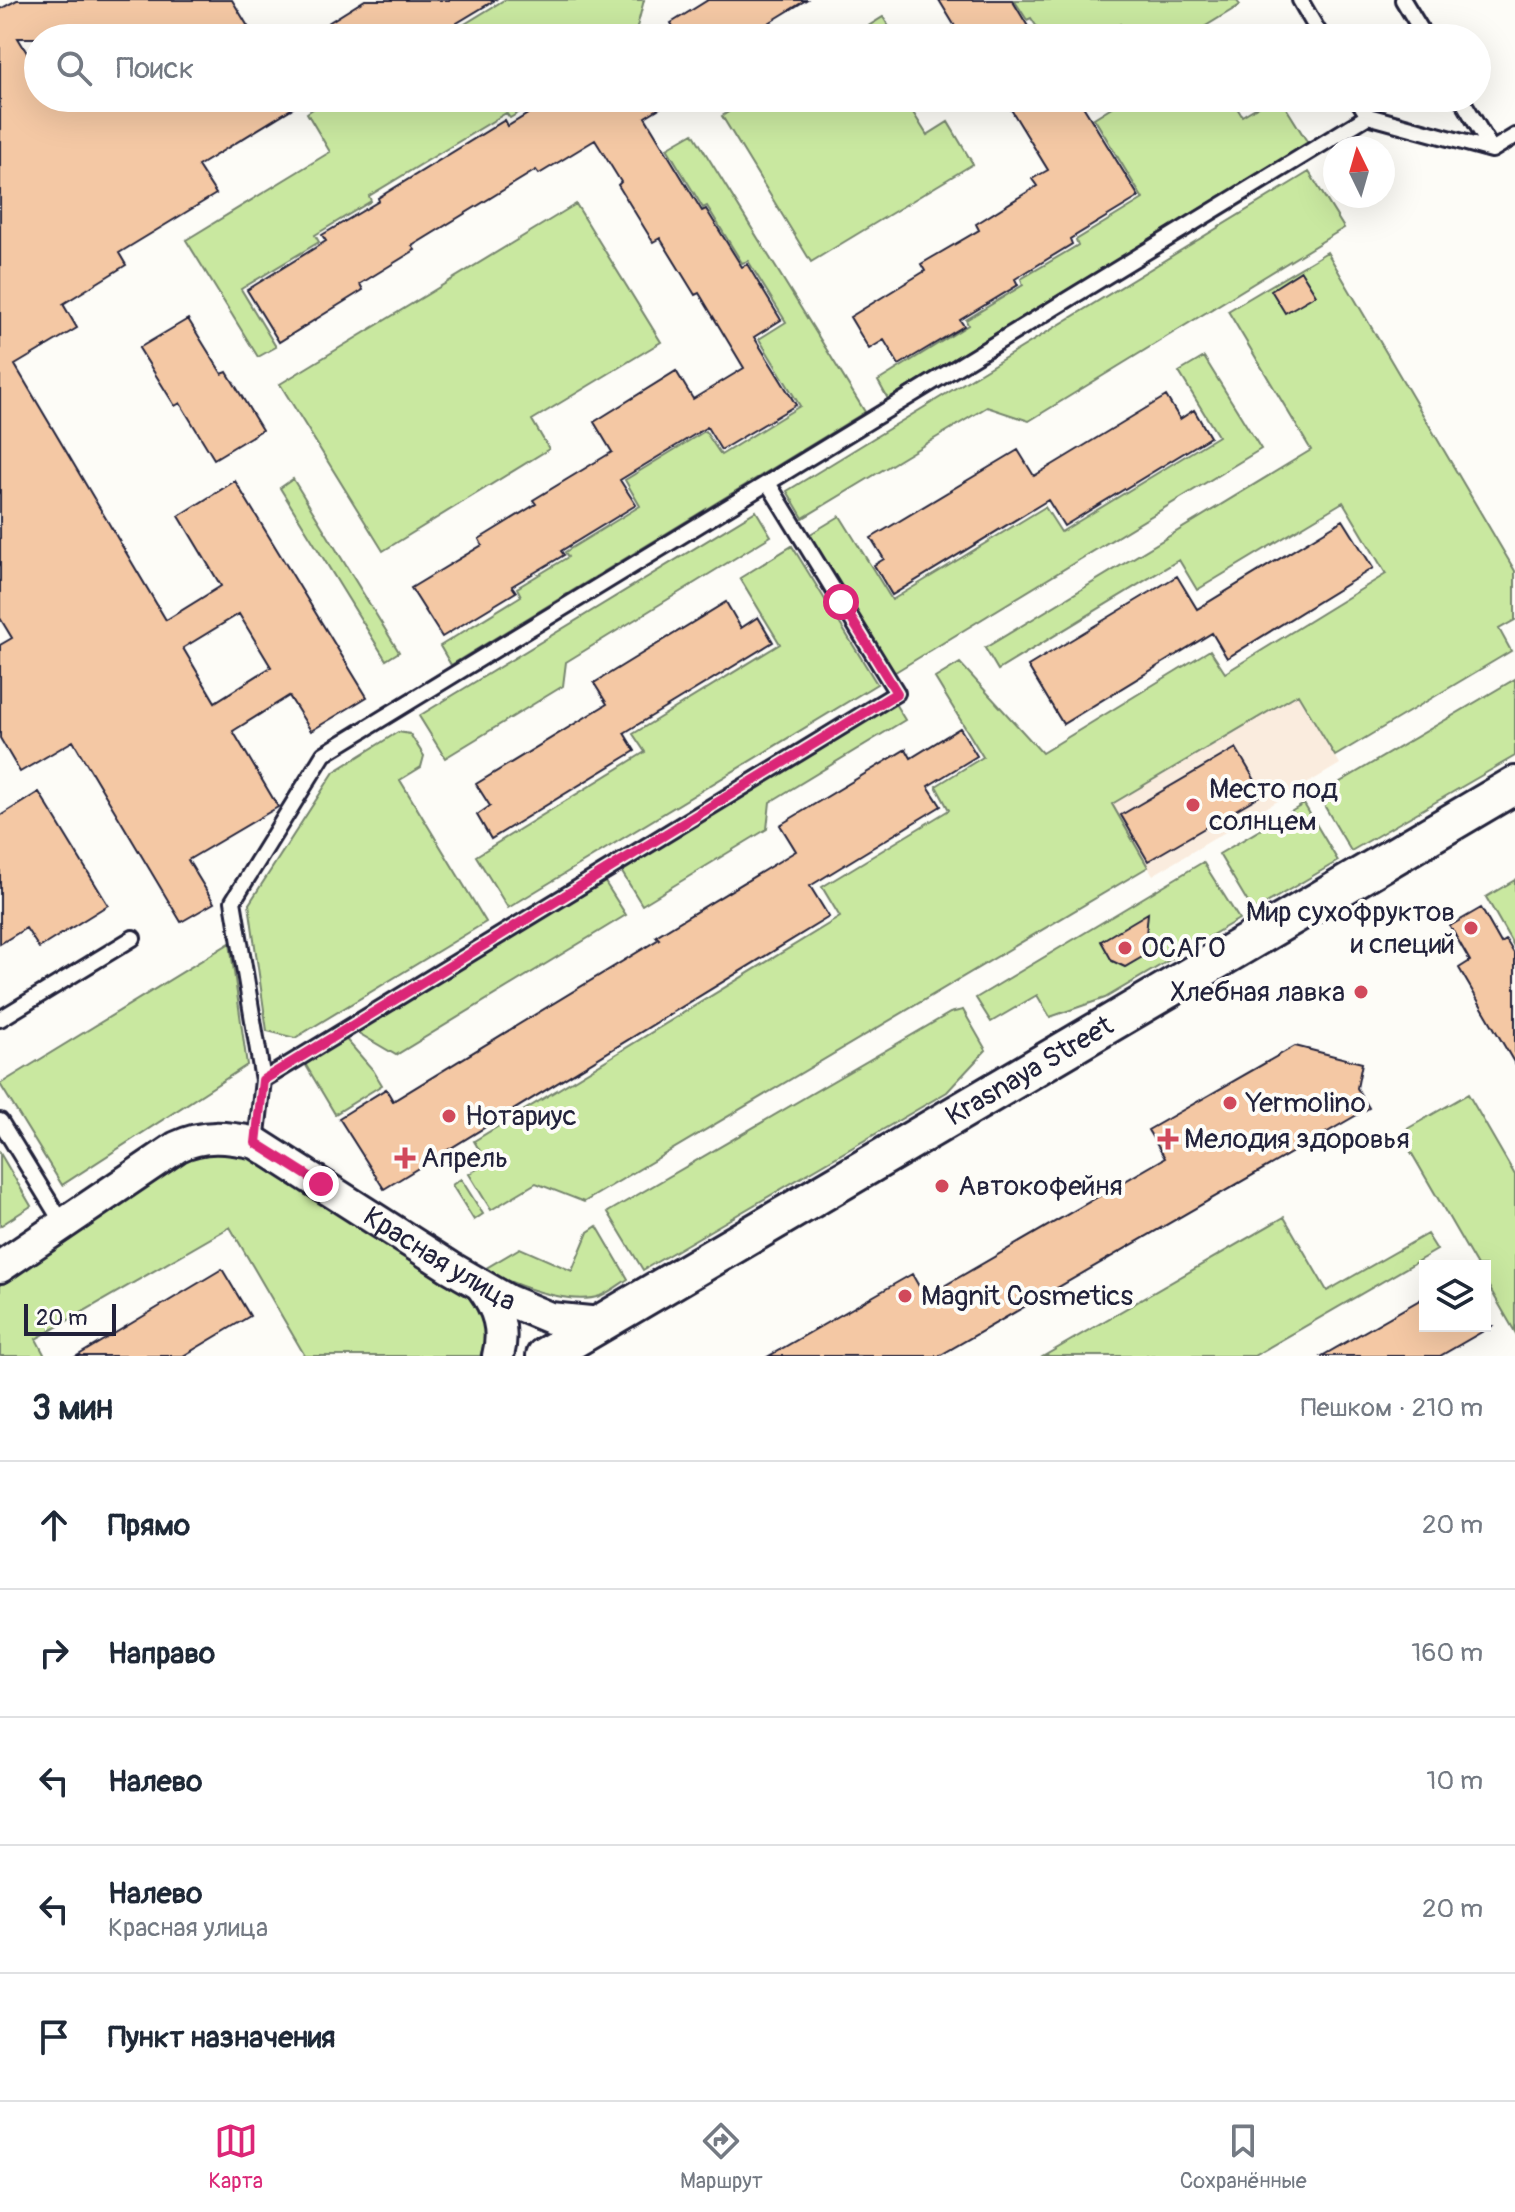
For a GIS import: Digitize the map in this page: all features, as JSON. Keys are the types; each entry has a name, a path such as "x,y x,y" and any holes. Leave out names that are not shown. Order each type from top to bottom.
{"street":[{"name":"Krasnaya Street","path":"545,1356 1515,785"},
{"name":"Красная улица","path":"0,1267 188,1141 221,1137 256,1143 482,1287 530,1311 550,1318 600,1323"},
{"path":"482,1287 499,1318 501,1340 498,1356"}],"lane":[{"path":"1300,0 1314,24"},
{"path":"1403,0 1418,24"},
{"path":"1366,112 1368,116 1492,150 1515,136"},
{"path":"1469,112 1492,150"},
{"path":"256,1143 263,1080 233,901 324,754 1368,116"},
{"path":"263,1080 897,693 768,483"},
{"path":"0,1019 133,938"},
{"path":"0,1121 63,1224"}],"shaded area":[{"path":"1299,694 1340,764 1153,875 1111,805"}],"green space":[{"path":"504,0 644,0 638,24 465,24"},
{"path":"1014,0 1236,0 1240,5 1209,24 1035,24 1031,18 1027,20"},
{"path":"883,17 887,24 872,24"},
{"path":"520,112 510,118 506,113 369,196 371,201 315,235 319,242 241,289 276,347 258,357 186,240 330,152 307,113"},
{"path":"728,112 913,112 927,135 948,122 973,164 811,262 722,116"},
{"path":"1104,112 1240,112 1242,116 1249,112 1289,112 1308,143 888,399 878,381 968,325 966,320 1023,285 1021,279 1078,245 1076,240 1143,199 1094,118"},
{"path":"693,133 865,412 451,665 440,646 521,596 517,588 568,557 565,552 640,506 625,480 705,431 721,455 800,406 759,339 786,322 748,261 742,263 707,206 703,208 667,148"},
{"path":"1309,172 1323,194 1323,208 1332,208 1344,228 1029,421 987,407 803,518 787,491"},
{"path":"576,204 661,342 532,420 549,449 383,551 280,384"},
{"path":"1327,252 1515,571 1515,620 1499,629 1511,651 1335,756 1298,694 1112,804 1148,867 584,1202 536,1183 491,1210 469,1174 487,1163 474,1141 840,917 822,887 949,810 936,786 983,757 935,678 960,663 1042,753 1210,650 1225,673 1386,574 1343,502 1197,590 1179,560 998,670 985,648 1311,450 1228,311"},
{"path":"1204,357 1261,449 892,674 807,536 840,516 892,600 1045,507 1061,532 1218,436 1179,372"},
{"path":"293,479 399,652 386,660 280,488"},
{"path":"756,511 771,536 566,662 563,686 445,758 419,716"},
{"path":"792,546 877,684 508,908 476,856 645,752 633,734 780,644 740,578"},
{"path":"1515,679 1515,756 1351,851 1318,795"},
{"path":"894,702 905,720 770,802 767,829 642,905 620,869"},
{"path":"398,732 410,734 424,756 421,767 400,780 486,922 295,1038 267,1031 249,904 334,772"},
{"path":"1304,804 1338,861 1253,911 1219,854"},
{"path":"1203,862 1239,919 1105,998 1050,1017 1037,995 991,1022 976,998"},
{"path":"603,879 626,915 396,1055 355,1031"},
{"path":"1515,880 1515,948 1486,897"},
{"path":"230,943 247,1065 62,1185 0,1084"},
{"path":"963,1010 986,1050 947,1092 643,1270 608,1212 950,1013"},
{"path":"344,1037 382,1085 335,1114 304,1062"},
{"path":"1468,1094 1515,1175 1515,1332 1491,1290 1491,1260 1474,1260 1400,1133"},
{"path":"193,1152 249,1154 470,1294 480,1308 484,1324 480,1356 305,1356 230,1227 36,1339 45,1356 0,1356 0,1283"},
{"path":"0,1153 31,1206 0,1226"},
{"path":"461,1179 483,1214 474,1220 452,1185"},
{"path":"1284,1217 1327,1291 1427,1234 1437,1250 1254,1356 1044,1356"},
{"path":"597,1226 628,1279 600,1296 587,1299 557,1296 524,1287 483,1270 520,1248 572,1271 588,1232"}],"building":[{"path":"17,0 232,0 247,24 24,24 24,38 18,38 24,48 24,112 286,112 198,166 216,194 119,253 126,265 63,304 77,328 15,365 166,620 221,586 179,516 235,481 367,697 311,731 289,696 233,731 278,807 188,860 214,903 181,922 73,741 20,772 0,738 0,645 12,638 0,618 0,9","holes":["239,614 271,667 215,702 183,648"]},
{"path":"365,0 495,0 455,24 326,24"},
{"path":"708,0 806,0 767,24 671,23"},
{"path":"939,0 1012,0 1027,24 954,24"},
{"path":"531,112 653,112 645,117 702,211 706,209 742,267 747,264 781,320 754,337 796,405 721,450 707,427 620,480 636,505 561,551 564,555 512,586 516,592 442,637 411,588 482,545 479,539 536,504 533,500 612,452 594,422 676,371 693,399 744,368 699,293 695,295 660,238 653,242 595,140 539,174 536,170 412,246 415,250 360,284 363,290 279,342 247,290 326,241 322,235 379,201 378,198 505,120 508,126"},
{"path":"1013,112 1087,112 1139,197 1070,239 1072,244 1015,279 1018,285 960,320 964,326 899,365 884,340 869,349 850,317 925,271 921,264 979,230 976,224 1037,186 1032,179 1048,170"},
{"path":"1301,271 1316,295 1285,313 1271,290"},
{"path":"188,319 222,374 227,372 262,430 214,459 180,403 175,406 139,348"},
{"path":"1166,396 1180,419 1194,410 1210,437 1064,526 1048,500 892,595 874,565 884,559 871,538 1018,450 1034,476"},
{"path":"1343,520 1373,568 1227,658 1212,633 1063,724 1028,666 1177,576 1197,609"},
{"path":"726,602 741,628 758,617 773,642 624,733 635,751 491,839 477,815 490,806 476,784 607,704 594,683"},
{"path":"960,728 977,756 928,786 941,806 810,886 829,917 384,1189 339,1118 386,1089 393,1101 659,939 656,936 796,851 780,825 906,749 911,758"},
{"path":"1236,748 1263,794 1148,861 1121,815"},
{"path":"39,792 108,905 39,948 26,928 0,944 0,816"},
{"path":"1481,908 1501,943 1506,940 1515,955 1515,1064 1459,968 1470,961 1450,926"},
{"path":"1148,913 1144,956 1125,967 1112,961 1101,941"},
{"path":"1295,1046 1362,1063 1357,1088 1369,1108 939,1356 769,1356 912,1274 925,1297 1165,1158 1148,1130"},
{"path":"222,1269 250,1316 183,1356 77,1356"},
{"path":"1419,1300 1419,1332 1482,1332 1440,1356 1322,1356"}],"place":[{"name":"Место под солнцем","path":"1193,805"},
{"name":"Мир сухофруктов и специй","path":"1471,928"},
{"name":"ОСАГО","path":"1125,948"},
{"name":"Хлебная лавка","path":"1361,992"},
{"name":"Yermolino","path":"1230,1103"},
{"name":"Нотариус","path":"449,1116"},
{"name":"Мелодия здоровья","path":"1168,1139"},
{"name":"Апрель","path":"405,1158"},
{"name":"Автокофейня","path":"942,1186"},
{"name":"Magnit Cosmetics","path":"905,1296"}],"route":[{"path":"321,1184 256,1143 263,1080 897,693 841,602"}]}
